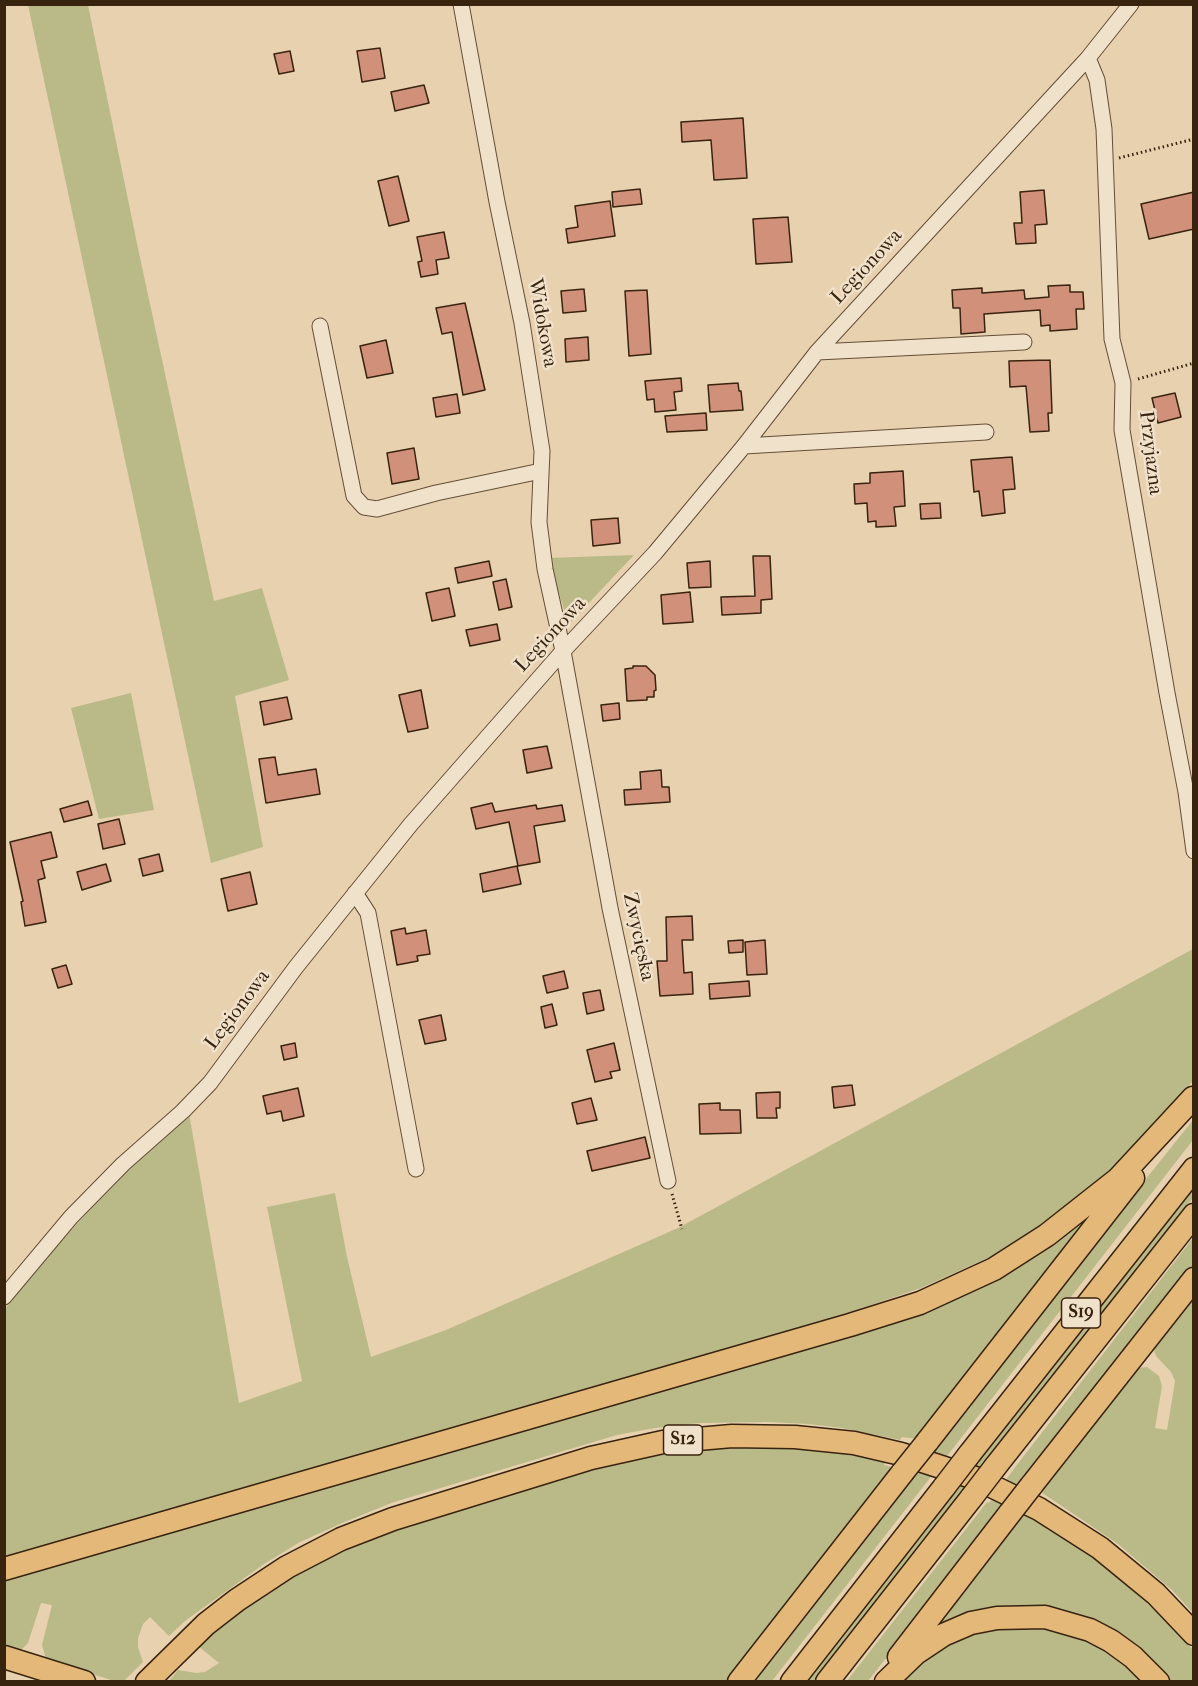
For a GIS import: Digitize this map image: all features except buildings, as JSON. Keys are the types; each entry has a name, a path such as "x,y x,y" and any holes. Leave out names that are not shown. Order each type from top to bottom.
{"highway":[{"path":"739,1682 1194,1098"},
{"path":"4,1569 920,1303 994,1269 1047,1235 1118,1179 1194,1098"},
{"name":"S19","path":"792,1682 1194,1169"},
{"name":"S19","path":"827,1682 1194,1215"},
{"path":"880,1682 1194,1279"},
{"name":"S12","path":"147,1682 206,1624 256,1587 321,1548 375,1525 624,1450 678,1440 752,1435 816,1438 876,1448 940,1466 1002,1490 1039,1509 1114,1558 1162,1600 1194,1634"},
{"path":"886,1682 916,1653 943,1635 971,1623 997,1618 1045,1617 1090,1630 1111,1641 1133,1657 1158,1682"},
{"path":"4,1657 84,1682"}],"street":[{"name":"Widokowa","path":"461,4 497,202 522,322 542,452 540,540 562,651"},
{"name":"Legionowa","path":"4,1297 71,1217 123,1164 183,1111 210,1083 296,967 411,824 562,651 655,553 744,446 817,352 1088,58 1131,4"},
{"name":"Przyjazna","path":"1088,58 1097,80 1104,129 1112,339 1123,383 1122,430 1186,792 1194,851"},
{"path":"320,326 354,496 364,507 377,508 541,471"},
{"path":"817,352 1024,342"},
{"path":"744,446 986,432"},
{"name":"Zwycięska","path":"562,651 610,908 668,1181"},
{"path":"355,893 368,913 416,1169"}],"path":[{"path":"1105,162 1194,139"},
{"path":"1123,383 1194,363"},
{"path":"668,1181 682,1229"}],"green space":[{"path":"28,5 88,5 214,601 262,588 289,680 235,696 263,847 211,863"},
{"path":"634,555 569,624 547,558"},
{"path":"131,693 154,810 99,819 71,708"},
{"path":"1193,949 1193,1081 1117,1164 1052,1217 992,1256 921,1288 830,1319 466,1423 72,1540 5,1557 4,1310 41,1263 119,1178 189,1113 239,1403 302,1381 267,1207 335,1193 347,1257 371,1357 446,1330 678,1228"},
{"path":"1193,1120 1193,1140 772,1681 747,1682 896,1492"},
{"path":"1193,1181 1193,1198 1163,1237 813,1681 803,1682"},
{"path":"1102,1206 918,1439 902,1437 900,1440 842,1428 769,1422 699,1423 617,1435 394,1502 300,1542 264,1564 185,1621 169,1636 150,1617 143,1624 138,1638 138,1647 143,1662 124,1681 114,1681 46,1659 42,1645 52,1605 41,1603 28,1643 22,1649 5,1646 4,1574 868,1328"},
{"path":"1193,1238 1193,1266 868,1681 846,1682 987,1502 989,1503"},
{"path":"1193,1295 1193,1613 1172,1590 1118,1544 1041,1492 1137,1368 1147,1367 1159,1376 1162,1386 1155,1428 1167,1430 1175,1381 1171,1372 1156,1356 1153,1347"},
{"path":"777,1446 858,1454 885,1462 884,1465 896,1468 728,1681 168,1682 178,1670 205,1672 219,1663 198,1646 218,1627 274,1587 339,1552 380,1535 483,1501 621,1461 659,1453 695,1449"},
{"path":"1025,1513 1100,1562 1166,1620 1193,1650 1193,1681 1165,1681 1099,1626 928,1631"},
{"path":"1024,1627 1060,1632 1092,1642 1120,1659 1144,1682 900,1682 916,1665 962,1640 987,1630"}]}
